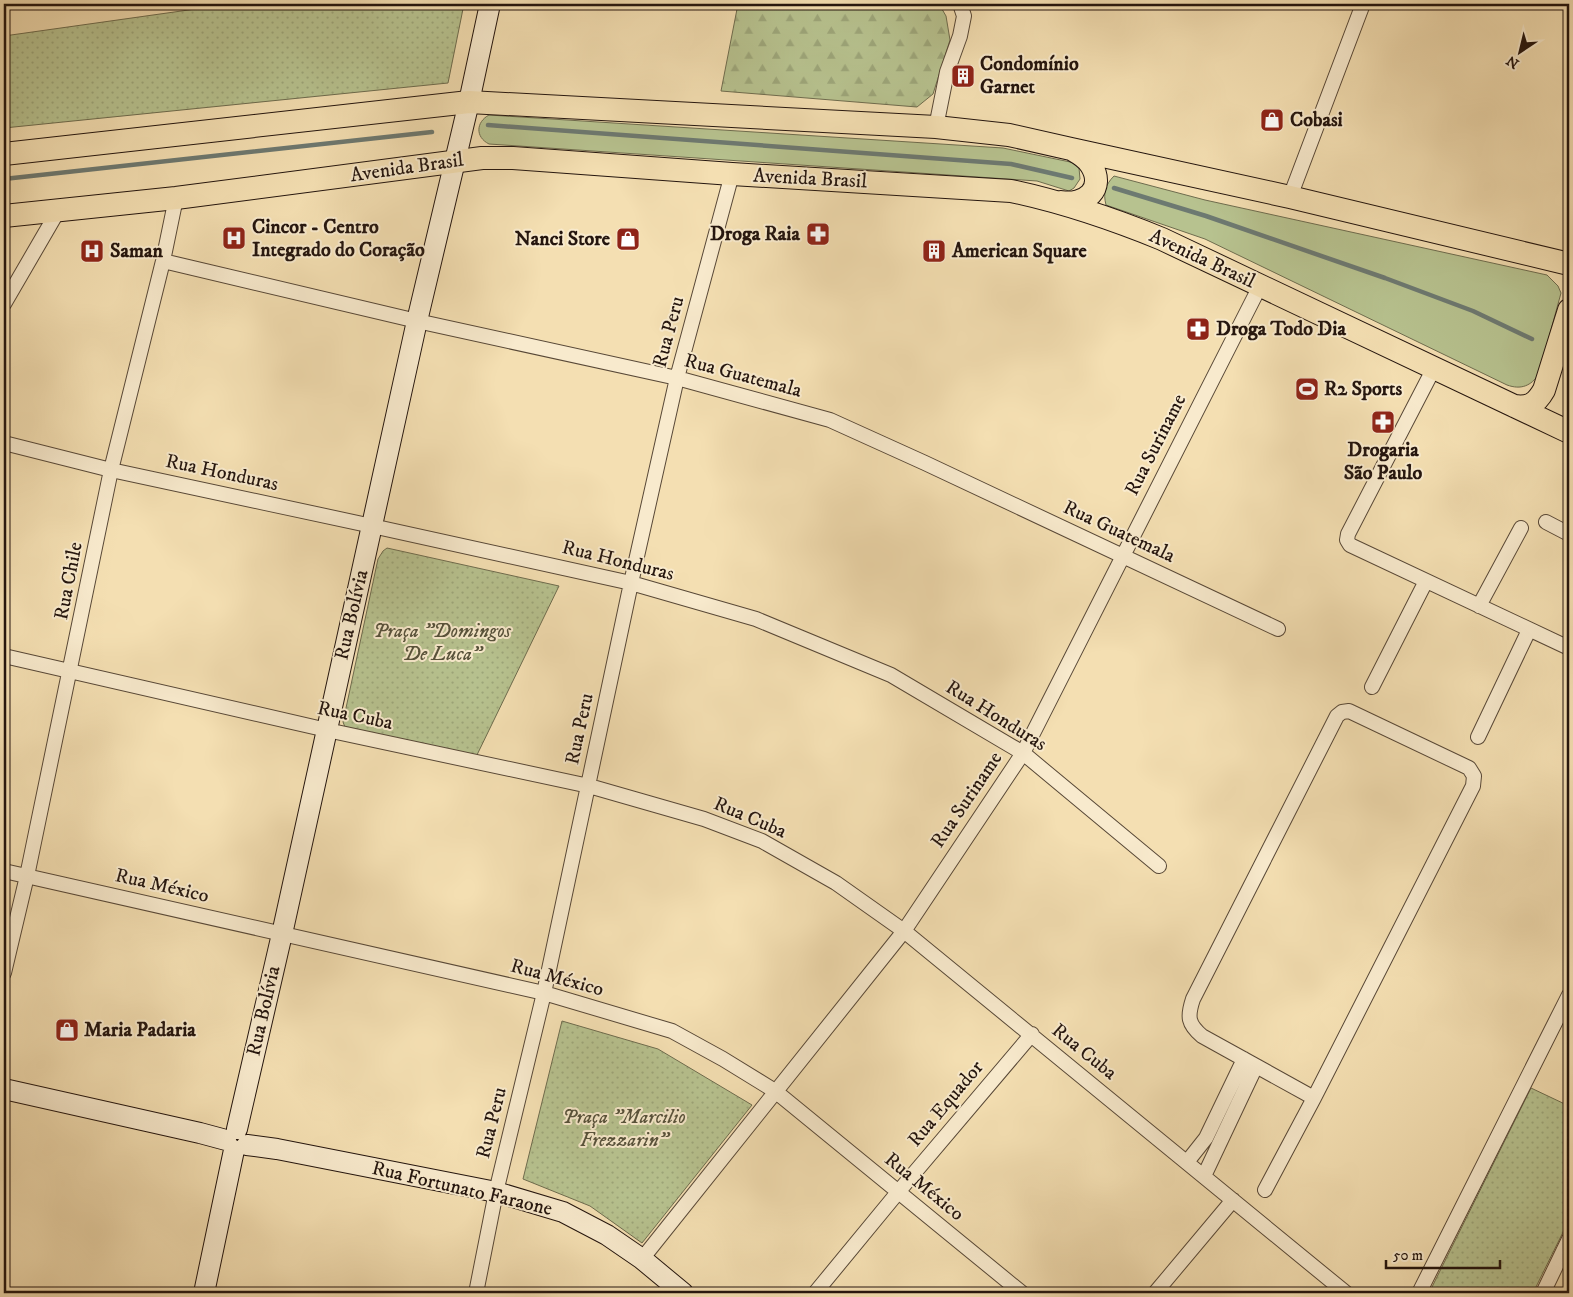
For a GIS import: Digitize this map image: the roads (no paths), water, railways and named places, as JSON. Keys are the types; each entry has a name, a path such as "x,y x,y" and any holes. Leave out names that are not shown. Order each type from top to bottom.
{"main road":[{"name":"Rua Bolívia","path":"204,1293 417,321 469,102 490,4"},
{"path":"4,154 469,102 936,126 1009,136 1290,197 1564,266"},
{"path":"1055,201 1071,204 1077,203 1090,195 1095,187 1096,179 1091,164 1071,149"},
{"name":"Avenida Brasil","path":"4,216 176,198 455,161 513,158 1011,191 1055,201 1128,225 1162,239 1569,432"},
{"path":"1514,406 1524,407 1539,399 1544,390 1569,310"},
{"path":"1569,340 1553,394 1552,404 1554,414 1569,432"},
{"name":"Rua Fortunato Faraone","path":"4,1089 200,1133 496,1192 563,1212 607,1236 642,1259 683,1293"}],"street":[{"path":"936,126 947,72 960,36 964,16 960,4"},
{"path":"1290,197 1364,4"},
{"name":"Rua Peru","path":"476,1293 496,1192 544,993 631,583 677,378 732,174"},
{"name":"Rua Chile","path":"4,973 27,876 112,470 163,261 176,198"},
{"path":"4,304 58,211"},
{"name":"Rua Guatemala","path":"163,261 417,321 677,378 830,420 1123,555 1278,629"},
{"name":"Rua Suriname","path":"642,1259 904,931 1023,753 1260,286"},
{"path":"1434,368 1348,534 1347,540 1350,545 1569,648"},
{"name":"Rua Honduras","path":"4,443 112,470 631,583 756,619 891,675 1023,753 1159,866"},
{"path":"1546,522 1569,534"},
{"path":"1479,606 1521,528"},
{"path":"1372,687 1426,581"},
{"path":"1478,737 1529,630"},
{"name":"Rua Cuba","path":"4,656 327,730 589,786 704,819 762,841 836,883 904,931 1346,1293"},
{"path":"1265,1190 1314,1098 1473,786 1474,776 1469,768 1349,711 1342,712 1337,716 1192,999 1189,1010 1189,1019 1193,1028 1202,1036 1314,1098"},
{"name":"Rua México","path":"4,871 544,993 672,1031 775,1091 1022,1293"},
{"path":"1419,1293 1569,995"},
{"name":"Rua Equador","path":"815,1293 1032,1034"},
{"path":"1187,1162 1206,1138 1250,1063"},
{"path":"1204,1176 1250,1063"},
{"path":"1155,1293 1233,1200"},
{"path":"1543,1293 1569,1239"}],"waterway":[{"path":"488,125 1011,164 1072,178"},
{"path":"4,179 432,132"},
{"path":"1114,188 1206,216 1385,278 1473,311 1532,339"}],"place":[{"name":"Condomínio Garnet","path":"963,76"},
{"name":"Cobasi","path":"1272,120"},
{"name":"Droga Raia","path":"818,234"},
{"name":"Cincor - Centro Integrado do Coração","path":"234,238"},
{"name":"Nanci Store","path":"628,239"},
{"name":"Saman","path":"92,251"},
{"name":"American Square","path":"934,251"},
{"name":"Droga Todo Dia","path":"1198,329"},
{"name":"R2 Sports","path":"1307,389"},
{"name":"Drogaria São Paulo","path":"1383,422"},
{"name":"Maria Padaria","path":"67,1030"}],"park label":[{"name":"Praça \"Domingos De Luca\"","path":"442,642"},
{"name":"Praça \"Marcilio Frezzarin\"","path":"624,1128"}]}
